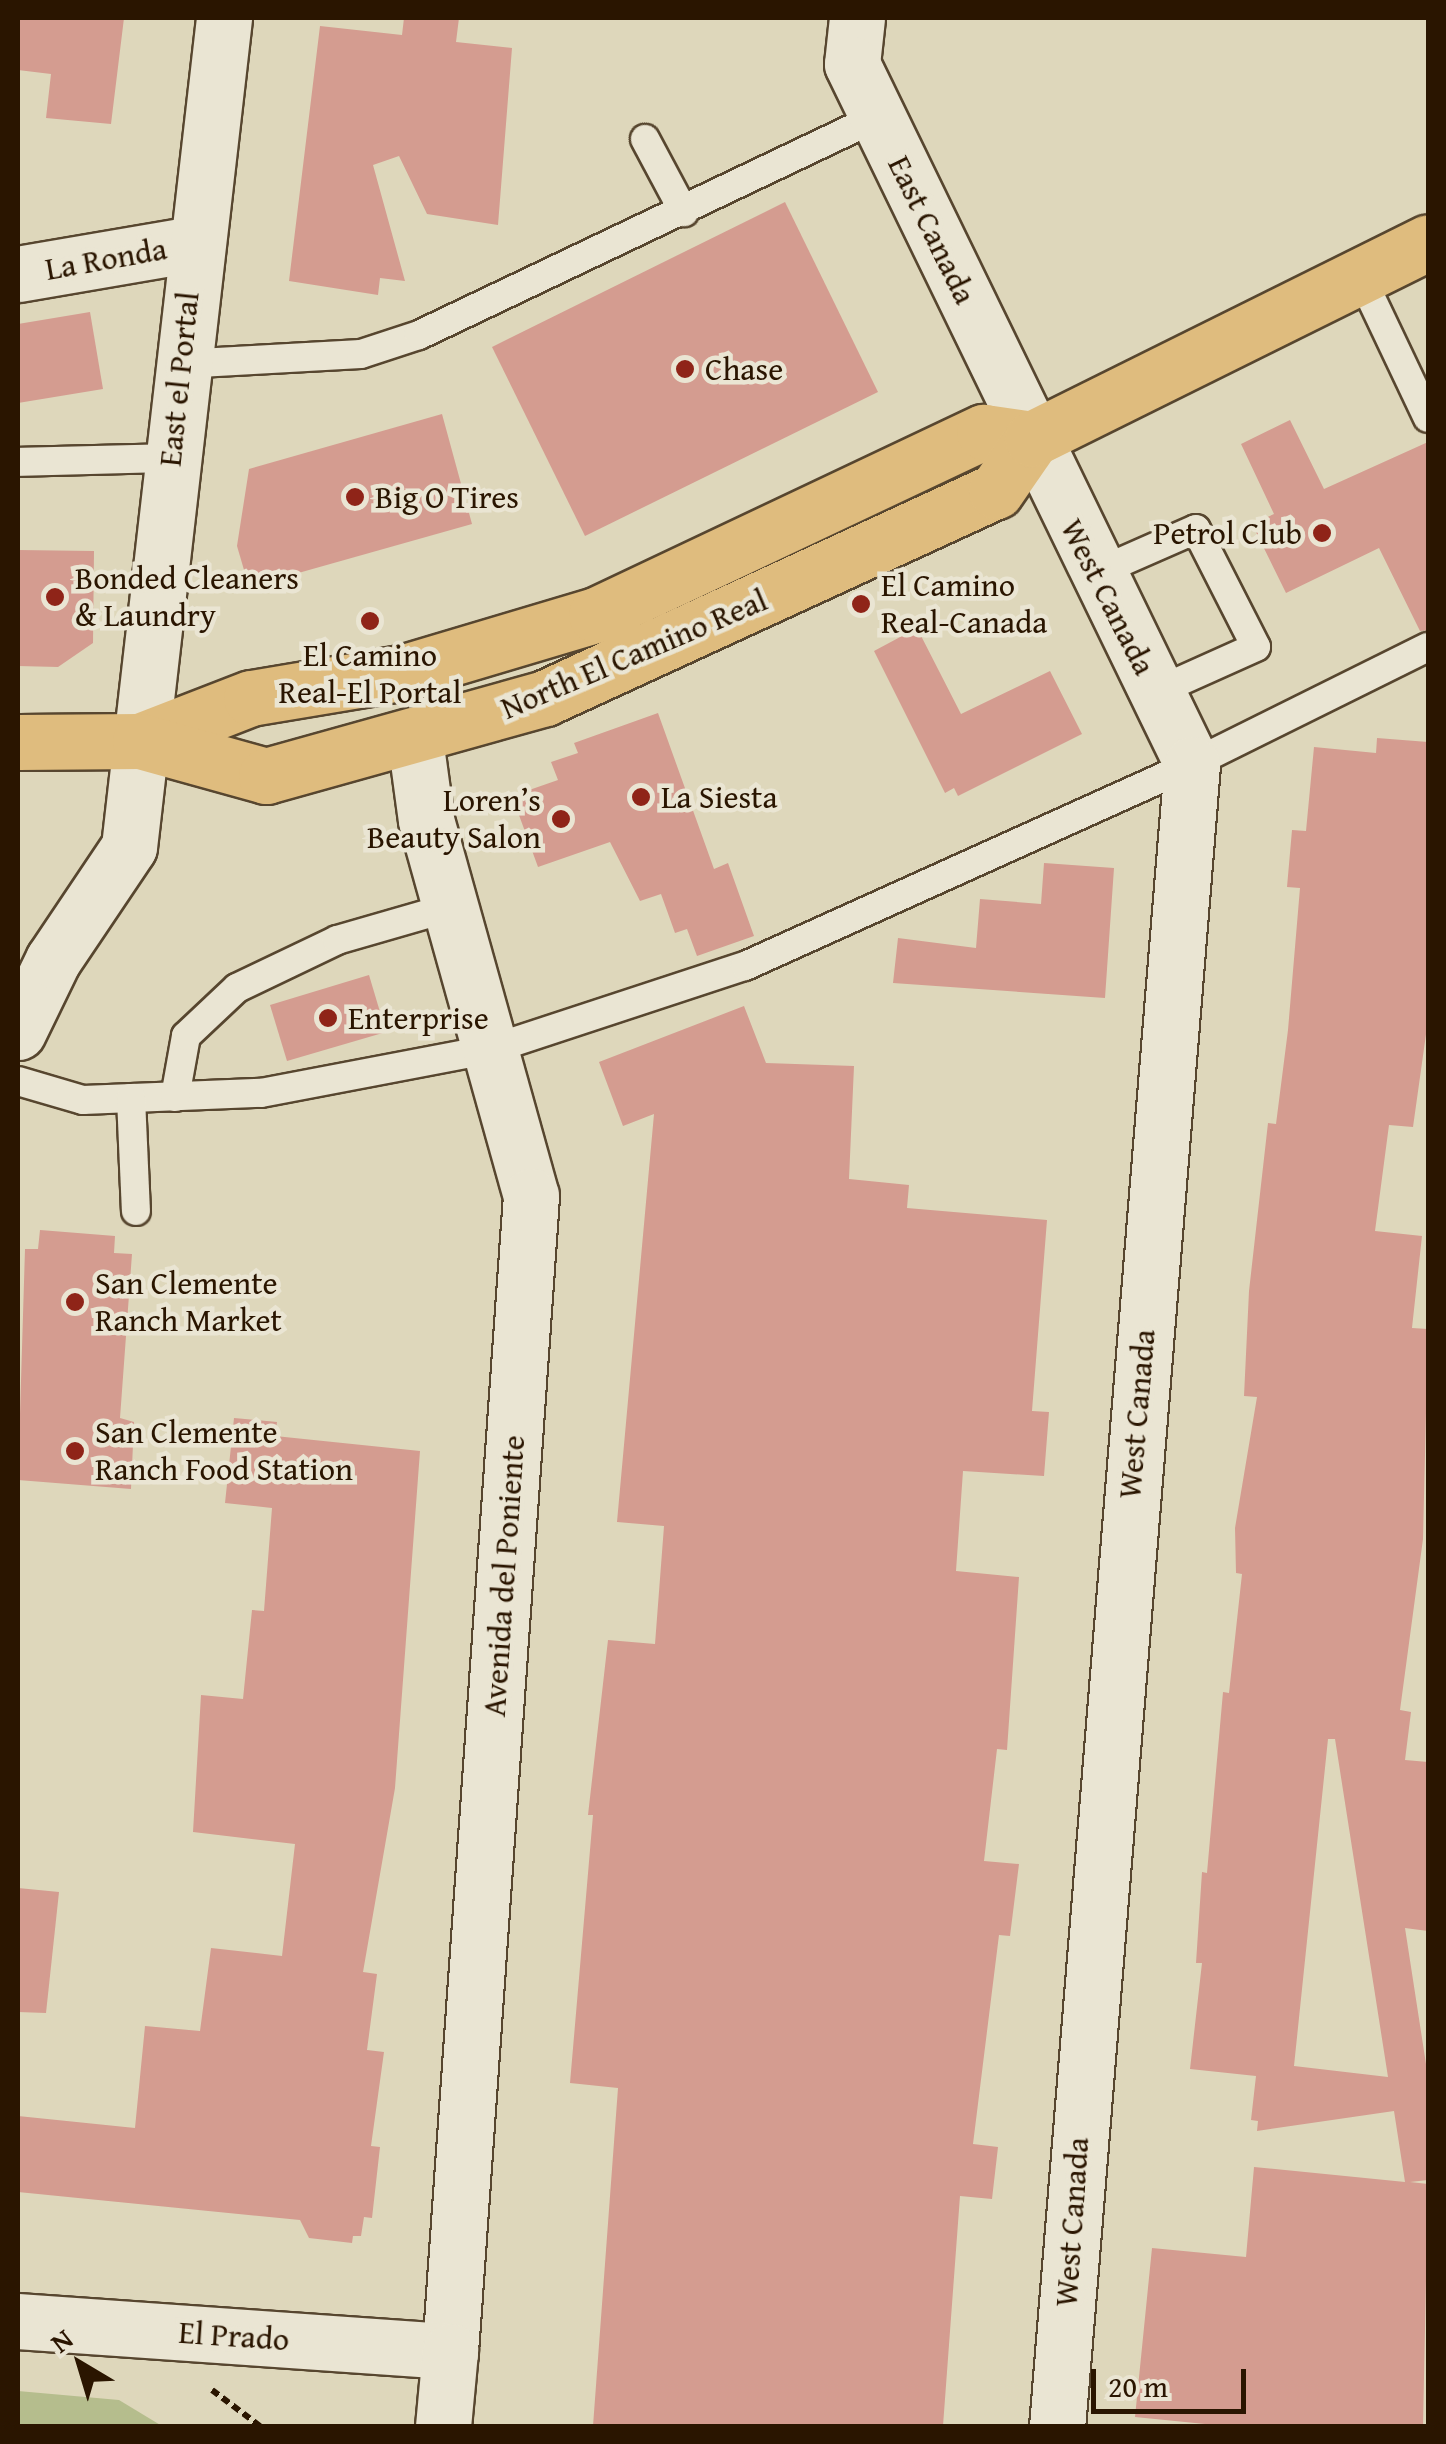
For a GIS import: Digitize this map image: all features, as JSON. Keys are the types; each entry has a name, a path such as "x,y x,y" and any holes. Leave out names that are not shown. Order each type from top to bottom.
{"main road":[{"name":"North El Camino Real","path":"18,742 140,742 266,776 414,739 546,698 996,490 1032,439 1428,242"},
{"name":"North El Camino Real","path":"140,742 251,698 401,673 596,614 984,432 1032,439"}],"street":[{"name":"East el Portal","path":"18,1032 54,960 130,847 194,244 224,18"},
{"name":"East Canada","path":"857,18 852,64 1032,439"},
{"name":"La Ronda","path":"18,274 194,244"},
{"name":"West Canada","path":"1032,439 1192,764 1057,2426"},
{"name":"Avenida del Poniente","path":"414,739 426,820 531,1196 443,2426"},
{"name":"El Prado","path":"18,2321 450,2351"}],"lane":[{"path":"182,364 361,354 418,336 877,118"},
{"path":"645,139 684,212"},
{"path":"1360,275 1428,418"},
{"path":"18,462 171,458"},
{"path":"1096,572 1196,529 1256,646 1156,692"},
{"path":"18,1080 83,1100 261,1093 492,1049 746,966 1192,764 1428,647"},
{"path":"175,1097 186,1036 247,981 337,940 451,907"},
{"path":"131,1098 136,1211"}],"green space":[{"path":"18,2391 119,2400 162,2426 18,2426"}],"building":[{"path":"18,18 124,18 111,124 46,118 51,74 18,70"},
{"path":"404,18 459,18 456,42 512,48 498,225 427,214 399,156 373,165 405,281 380,278 378,295 289,281 320,26 402,35"},
{"name":"Chase","path":"785,202 878,392 585,536 492,347"},
{"path":"90,312 103,389 18,403 18,324"},
{"name":"Big O Tires","path":"442,414 472,524 249,587 237,546 249,469"},
{"path":"1290,420 1324,489 1428,442 1428,630 1420,631 1379,548 1286,593 1252,524 1274,514 1241,444"},
{"name":"Bonded Cleaners & Laundry","path":"18,550 94,551 93,643 58,667 18,666"},
{"path":"917,628 961,714 1050,671 1082,734 958,796 954,788 945,793 874,651"},
{"name":"La Siesta","path":"658,713 714,869 728,863 754,936 697,956 687,929 675,933 661,894 640,901 610,842 538,867 512,796 558,780 551,762 578,753 574,743"},
{"path":"1377,738 1428,742 1428,1020 1413,1127 1389,1125 1375,1231 1422,1236 1412,1328 1428,1329 1423,1539 1400,1710 1411,1712 1405,1760 1428,1762 1428,1931 1405,1928 1428,2077 1428,2180 1410,2182 1428,2184 1423,2426 1225,2426 1135,2417 1152,2248 1246,2257 1254,2167 1405,2182 1394,2111 1257,2131 1258,2121 1251,2120 1256,2076 1190,2069 1202,1963 1196,1963 1202,1872 1207,1873 1223,1692 1229,1693 1242,1574 1236,1573 1235,1528 1257,1397 1244,1396 1249,1291 1268,1123 1276,1124 1288,1030 1300,888 1287,887 1292,830 1306,831 1314,747 1376,753","holes":["1328,1739 1335,1739 1388,2077 1294,2066"]},
{"path":"1044,863 1114,868 1105,998 893,983 898,938 976,948 980,899 1041,904"},
{"name":"Enterprise","path":"369,975 386,1032 287,1061 270,1005"},
{"path":"744,1006 766,1063 854,1066 849,1179 909,1185 907,1208 1047,1220 1032,1411 1049,1412 1044,1476 963,1471 956,1571 1019,1577 1007,1750 997,1749 984,1861 1019,1864 1010,1936 999,1935 973,2144 998,2147 992,2199 960,2196 943,2426 593,2426 618,2088 570,2083 593,1815 588,1815 608,1640 655,1644 664,1526 617,1522 654,1114 623,1126 599,1062"},
{"name":"San Clemente Ranch Market","path":"40,1230 115,1236 114,1253 132,1254 120,1418 134,1422 131,1489 18,1480 25,1249 38,1249"},
{"path":"234,1418 277,1422 275,1436 420,1451 395,1788 363,1972 377,1974 367,2050 384,2052 371,2146 380,2147 372,2218 364,2217 361,2236 353,2236 352,2243 309,2238 300,2220 18,2192 18,2116 135,2128 145,2026 200,2031 211,1948 282,1956 295,1844 193,1832 201,1695 243,1699 252,1610 264,1611 272,1508 225,1503"},
{"path":"18,1888 59,1892 46,2013 18,2012"}],"place":[{"name":"Chase","path":"685,369"},
{"name":"Big O Tires","path":"355,497"},
{"name":"Petrol Club","path":"1322,533"},
{"name":"Bonded Cleaners & Laundry","path":"55,597"},
{"name":"El Camino Real-Canada","path":"861,604"},
{"name":"El Camino Real-El Portal","path":"370,621"},
{"name":"La Siesta","path":"641,797"},
{"name":"Loren’s Beauty Salon","path":"561,819"},
{"name":"Enterprise","path":"328,1018"},
{"name":"San Clemente Ranch Market","path":"75,1302"},
{"name":"San Clemente Ranch Food Station","path":"75,1451"}]}
